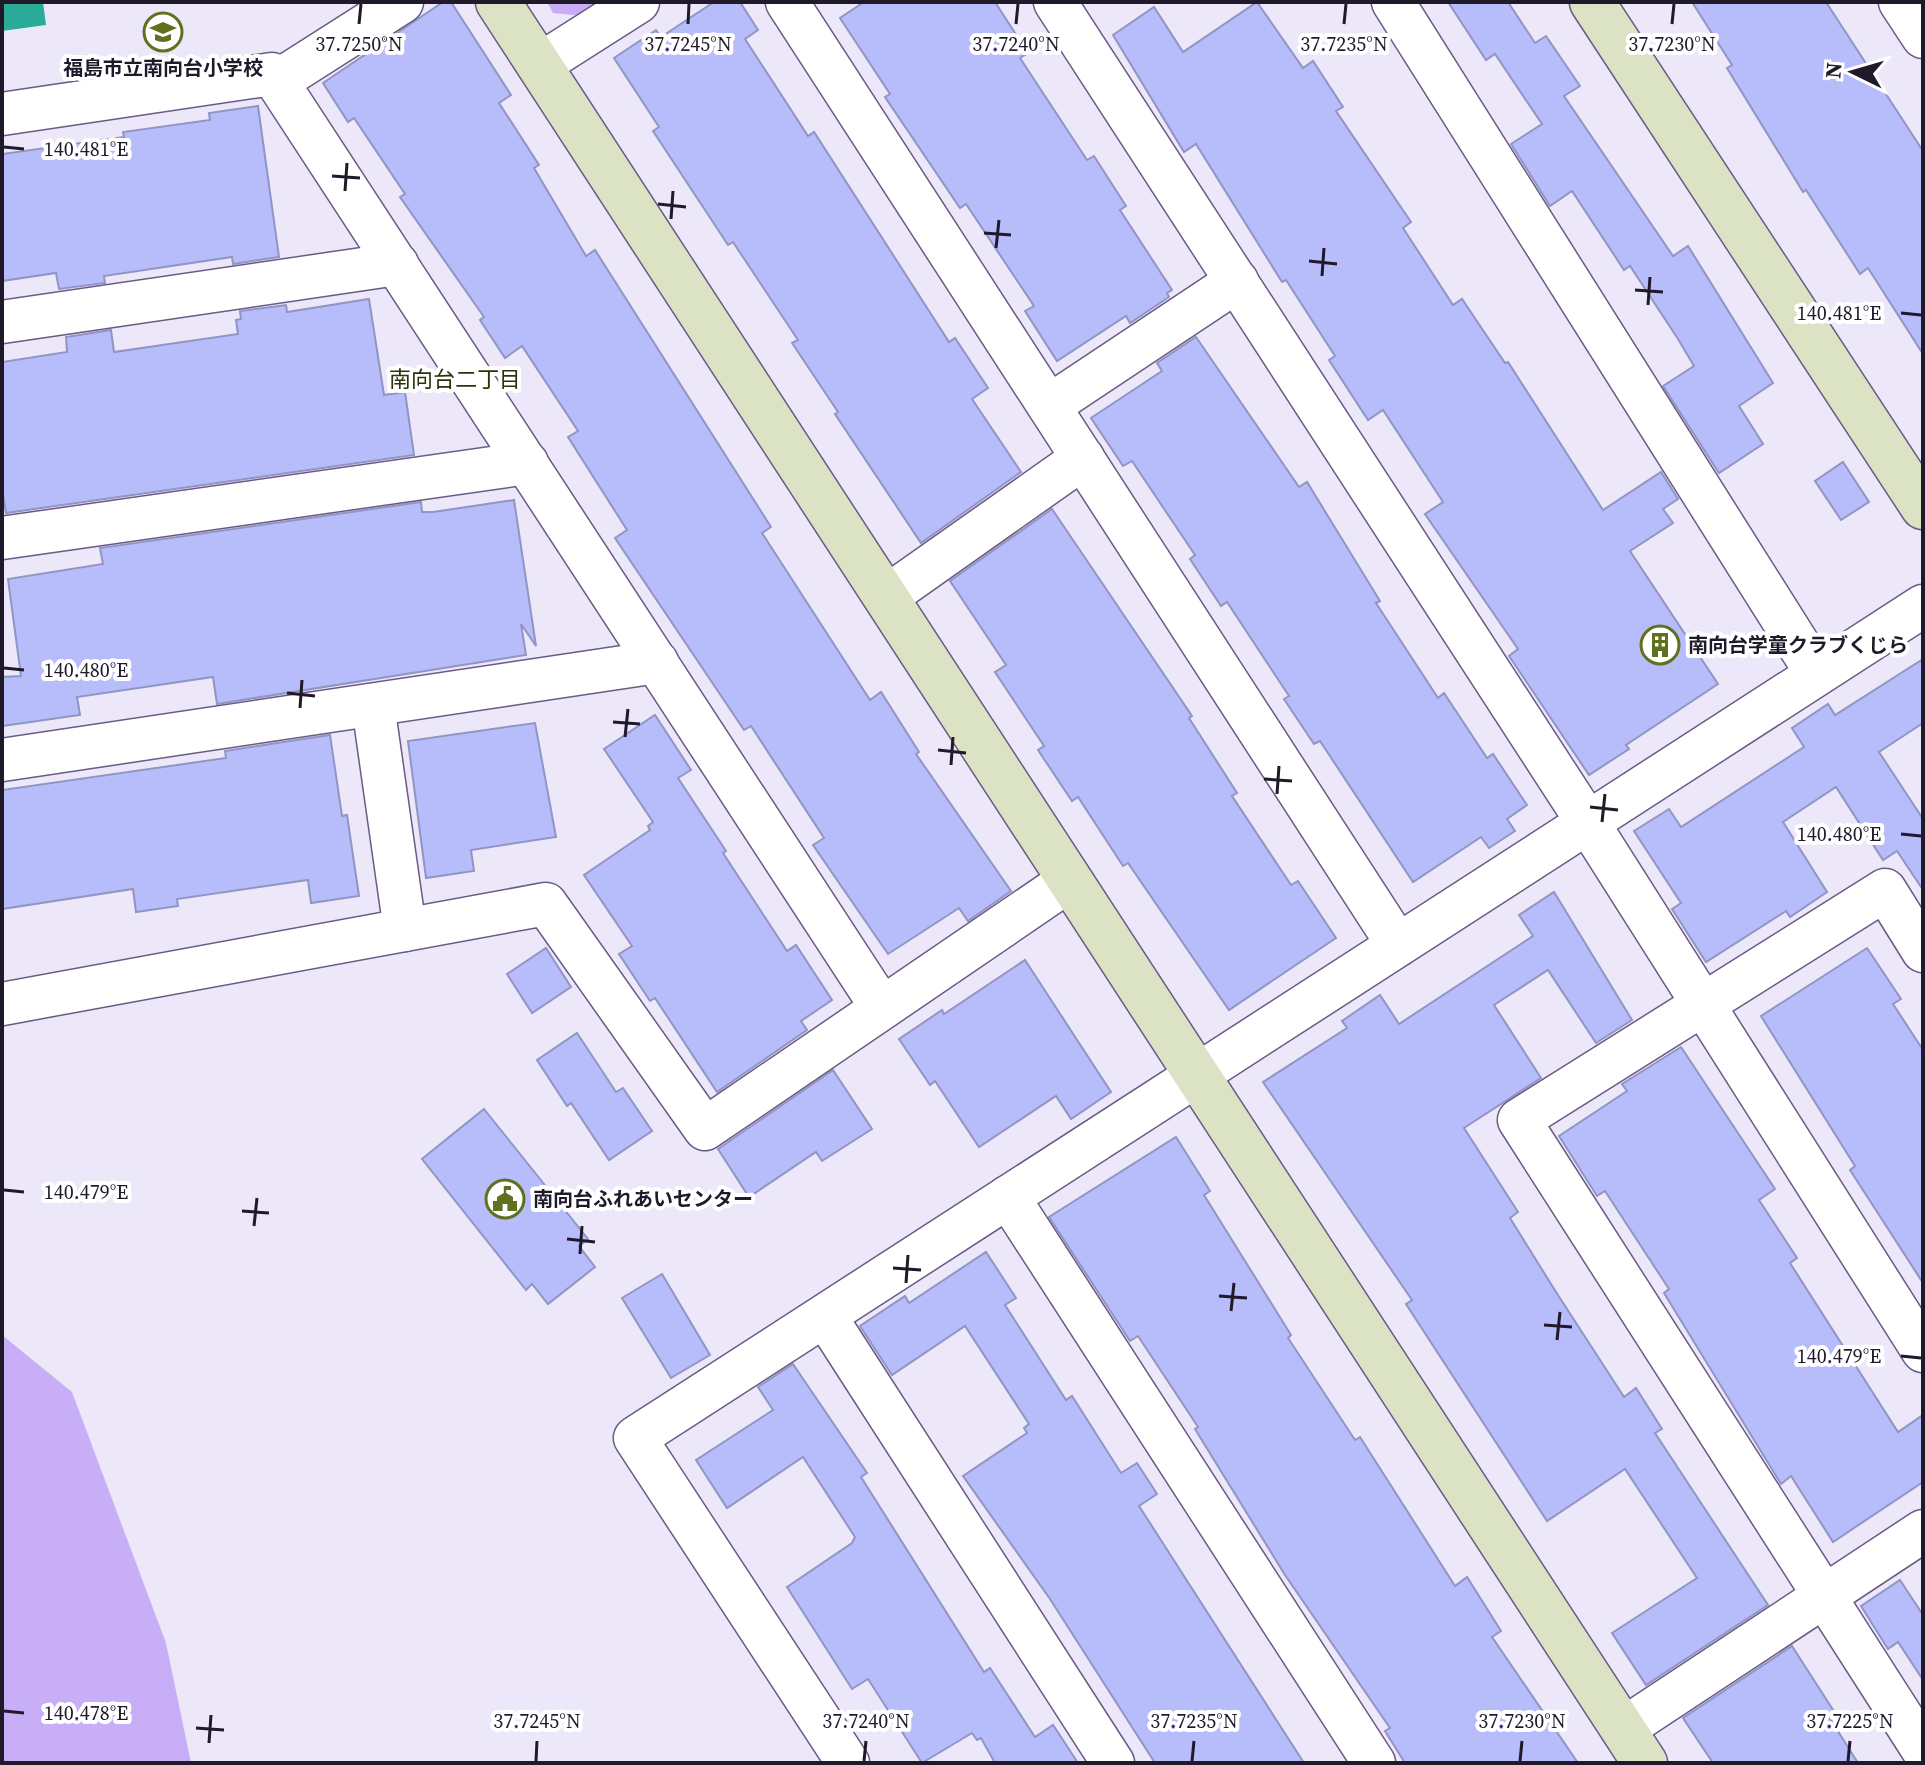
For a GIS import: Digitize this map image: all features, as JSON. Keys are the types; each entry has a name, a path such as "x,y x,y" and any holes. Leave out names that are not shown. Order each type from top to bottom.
{"street":[{"path":"278,81 402,2"},
{"path":"498,2 1634,1746 1824,1596 1923,1531"},
{"path":"539,65 638,2"},
{"path":"787,2 1398,945"},
{"path":"1055,2 1588,823 1923,1351"},
{"path":"1393,2 1817,674"},
{"path":"1592,2 1923,507"},
{"path":"1900,2 1923,37"},
{"path":"2,114 272,74 882,1008"},
{"path":"2,322 397,264"},
{"path":"1049,406 1237,281"},
{"path":"886,597 1083,458"},
{"path":"2,538 527,463"},
{"path":"848,1763 635,1438 1923,606"},
{"path":"2,760 657,662"},
{"path":"373,705 405,930"},
{"path":"2,1004 546,904 705,1129 1070,880"},
{"path":"1923,951 1885,890 1519,1120 1923,1750"},
{"path":"1008,1197 1374,1763"},
{"path":"825,1316 1113,1763"}],"shaded area":[{"path":"2,2 43,2 46,25 2,31"},
{"path":"547,2 603,2 582,16 553,13"},
{"path":"2,1335 72,1392 166,1643 191,1763 2,1763"}],"building":[{"path":"443,2 451,2 511,95 499,103 539,165 534,168 586,256 595,250 771,527 762,533 870,700 881,692 919,752 916,754 1011,891 968,921 959,908 888,954 813,845 824,838 751,726 744,730 615,538 627,530 568,437 578,431 522,346 505,358 480,320 484,317 400,197 405,194 354,118 348,122 323,83"},
{"path":"714,2 740,2 758,30 745,39 808,136 814,132 949,342 955,338 988,388 972,399 1021,472 921,543 792,343 798,340 733,242 728,245 653,131 659,127 614,58 656,30 661,37"},
{"path":"864,2 995,2 1028,53 1020,58 1087,160 1094,156 1126,206 1120,210 1172,290 1167,293 1169,297 1130,323 1126,316 1057,361 1025,311 1034,306 966,204 960,208 885,97 890,94 840,18"},
{"path":"1257,2 1303,68 1313,61 1343,107 1336,111 1411,222 1403,228 1453,305 1462,299 1505,363 1508,362 1603,510 1661,472 1678,499 1663,509 1673,523 1630,551 1718,684 1626,745 1629,749 1589,775 1509,656 1518,649 1425,514 1443,502 1383,410 1368,420 1329,360 1335,356 1286,280 1282,282 1196,144 1184,152 1113,35 1154,7 1183,52"},
{"path":"1448,2 1508,2 1535,43 1546,36 1580,86 1564,96 1673,256 1688,246 1773,383 1739,406 1763,444 1719,473 1663,386 1694,366 1630,266 1624,270 1572,191 1550,206 1511,144 1542,124 1495,54 1486,60"},
{"path":"1692,2 1826,2 1923,151 1923,354 1868,268 1860,274 1806,190 1803,192 1727,68 1732,65"},
{"path":"258,106 279,257 233,264 232,257 104,276 105,283 59,289 56,273 2,281 2,154 124,137 123,132 210,120 209,113"},
{"path":"369,299 384,395 405,392 414,455 6,513 2,489 2,362 67,352 66,337 111,330 114,352 238,334 236,320 241,319 240,311 286,305 287,312"},
{"path":"1196,337 1299,487 1307,482 1380,601 1376,603 1438,698 1444,693 1487,758 1493,754 1527,805 1507,819 1515,831 1489,848 1481,837 1413,882 1320,741 1314,744 1284,699 1289,696 1227,602 1221,606 1190,559 1195,555 1132,461 1123,466 1091,418 1162,371 1157,363"},
{"path":"1843,462 1869,502 1841,520 1815,481"},
{"path":"514,500 536,646 521,624 526,655 217,704 213,677 77,697 80,715 2,726 2,677 21,676 8,579 103,564 100,548 421,502 422,512 433,512"},
{"path":"1052,509 1192,716 1189,718 1237,793 1232,796 1291,885 1298,881 1336,938 1229,1010 1128,863 1123,866 1078,797 1072,801 1038,750 1044,746 995,672 1006,665 950,581"},
{"path":"1923,659 1923,723 1879,752 1923,819 1923,890 1897,851 1883,860 1836,787 1783,822 1827,892 1790,917 1786,911 1706,962 1672,909 1681,903 1634,831 1669,809 1681,827 1804,747 1792,728 1828,704 1835,715"},
{"path":"655,715 691,770 678,778 726,851 723,853 787,951 796,945 832,1000 801,1021 807,1030 717,1092 655,998 650,1001 619,954 632,946 584,875 650,830 648,826 653,822 604,749"},
{"path":"535,723 556,837 471,850 474,871 426,878 408,741"},
{"path":"330,735 342,816 347,815 359,896 311,903 308,880 177,899 178,906 136,912 133,889 2,909 2,790 226,758 225,751"},
{"path":"1554,892 1632,1020 1596,1043 1548,970 1494,1005 1541,1078 1464,1128 1518,1212 1510,1218 1556,1292 1624,1397 1636,1388 1662,1429 1655,1433 1768,1605 1646,1685 1612,1633 1697,1578 1625,1469 1547,1521 1406,1304 1412,1300 1263,1082 1347,1028 1342,1021 1380,995 1399,1024 1533,936 1519,915"},
{"path":"546,948 571,987 532,1013 507,974"},
{"path":"1867,948 1901,999 1893,1004 1923,1050 1923,1283 1850,1170 1855,1166 1761,1016"},
{"path":"1025,960 1111,1092 1071,1119 1056,1096 979,1147 935,1081 930,1085 899,1039 942,1010 944,1014"},
{"path":"577,1033 616,1092 623,1088 652,1131 609,1160 571,1103 567,1106 537,1060"},
{"path":"1681,1047 1775,1189 1759,1200 1797,1258 1790,1263 1898,1432 1923,1415 1923,1482 1833,1542 1791,1476 1781,1484 1664,1293 1669,1289 1605,1191 1597,1196 1559,1136 1627,1091 1622,1084"},
{"path":"833,1070 872,1129 822,1161 816,1152 749,1197 718,1149"},
{"name":"南向台ふれあいセンター","path":"484,1109 588,1239 579,1246 595,1267 548,1304 532,1284 526,1290 422,1159"},
{"path":"1176,1137 1210,1191 1204,1195 1291,1335 1288,1338 1355,1440 1360,1437 1455,1586 1467,1577 1501,1631 1492,1637 1578,1763 1405,1763 1385,1731 1390,1728 1285,1575 1195,1429 1198,1427 1138,1336 1130,1341 1049,1217"},
{"path":"986,1252 1016,1298 1005,1305 1066,1400 1072,1396 1121,1473 1137,1463 1157,1494 1139,1506 1304,1763 1155,1763 1050,1599 963,1476 1027,1433 1024,1428 1029,1424 965,1326 892,1375 860,1326 905,1296 909,1303"},
{"path":"662,1274 710,1355 671,1378 622,1298"},
{"path":"793,1364 867,1473 861,1477 984,1672 990,1668 1035,1737 1053,1725 1078,1763 995,1763 981,1738 977,1740 972,1733 922,1763 868,1679 852,1689 787,1587 852,1543 855,1537 803,1457 727,1508 696,1460 773,1410 758,1387"},
{"path":"1900,1580 1923,1615 1923,1680 1898,1642 1888,1649 1861,1606"},
{"path":"1792,1646 1835,1713 1829,1717 1858,1763 1713,1763 1683,1718"}],"place":[{"name":"福島市立南向台小学校","path":"163,32"},
{"name":"南向台学童クラブくじら","path":"1660,645"},
{"name":"南向台ふれあいセンター","path":"505,1199"}],"district":[{"name":"南向台二丁目","path":"455,379"}]}
